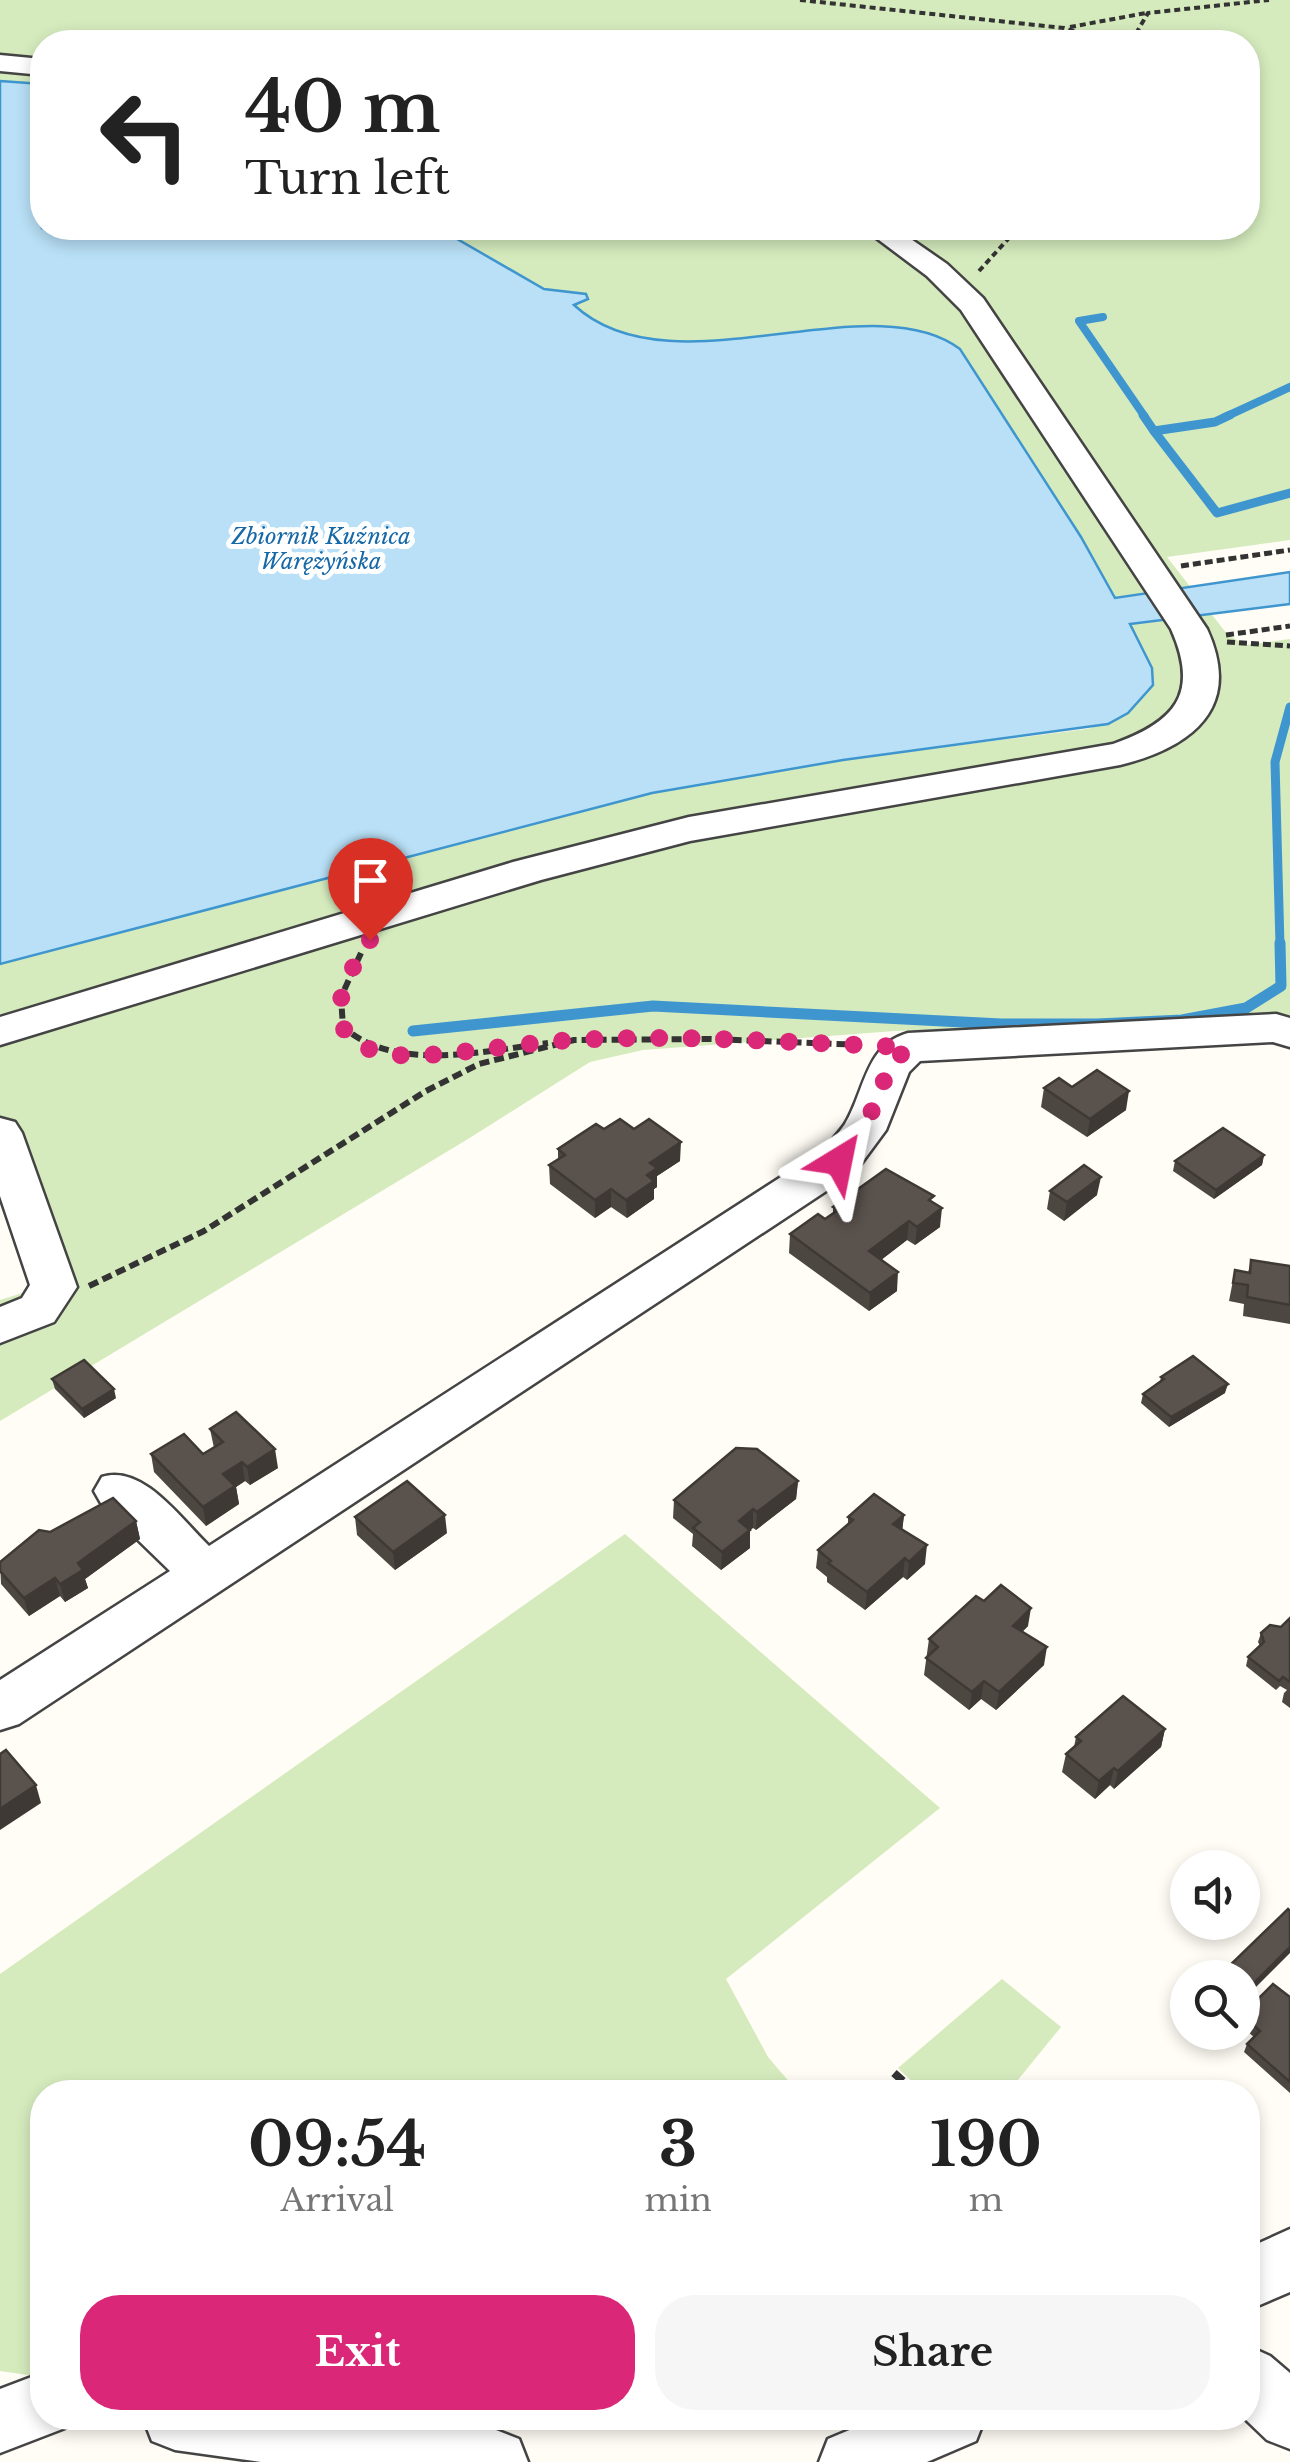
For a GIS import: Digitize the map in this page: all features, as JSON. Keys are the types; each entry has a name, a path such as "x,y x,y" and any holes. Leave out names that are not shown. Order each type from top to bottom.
{"street":[{"path":"0,63 30,65"},
{"path":"4,1032 557,862 724,821 1102,758 1138,749 1174,729 1198,703 1205,673 1199,634 1153,576 963,294 893,240"},
{"path":"0,1708 839,1161 864,1130 890,1066 908,1047 1276,1028 1290,1032"},
{"path":"0,1133 54,1278 46,1302 0,1326"},
{"path":"119,1491 206,1574"},
{"path":"1260,2274 1290,2259"},
{"path":"1260,2389 1290,2417"},
{"path":"0,2393 30,2399"},
{"path":"0,2422 30,2408"},
{"path":"263,2430 496,2462"},
{"path":"852,2462 925,2430"}],"path":[{"path":"800,0 1071,30"},
{"path":"1064,28 1148,13 1269,0"},
{"path":"1138,30 1148,13"},
{"path":"963,294 972,292 987,258 1006,240"},
{"path":"1153,576 1290,550"},
{"path":"1199,634 1290,626"},
{"path":"1199,634 1258,647 1290,646"},
{"path":"386,914 353,965 341,1002 343,1027 352,1039 392,1054 422,1056 574,1040 710,1039 908,1047"},
{"path":"46,1302 69,1296 204,1231 426,1091 479,1064 574,1040"},
{"path":"894,2072 902,2080"}],"green space":[{"path":"0,0 1290,0 1290,540 1167,557 1227,634 1245,645 1290,639 1290,1029 1232,1021 895,1031 643,1050 590,1062 0,1421 0,1300 32,1290 0,1204 0,964 652,793 843,760 1087,729 1124,713 1153,685 1115,598 1081,537 960,349 946,339 830,331 689,342 627,334 599,322 574,304 585,300 575,292 544,289 459,240 1260,240 1260,30 30,30 30,83 0,81"},
{"path":"625,1534 940,1808 726,1979 768,2057 788,2080 30,2080 30,2375 0,2371 0,1974"},
{"path":"1002,1979 1061,2027 1018,2080 910,2080 898,2068"}],"water":[{"name":"Zbiornik Kuźnica Warężyńska","path":"0,81 30,83 30,240 459,240 544,289 586,294 588,299 574,305 615,330 662,340 715,341 875,326 921,331 960,349 1081,537 1115,598 1290,572 1290,604 1130,624 1152,668 1153,685 1128,713 1108,724 843,760 652,793 0,964"}],"building":[{"path":"1097,1070 1129,1091 1090,1119 1044,1088 1059,1078 1072,1087"},
{"path":"620,1119 634,1129 649,1119 681,1142 650,1163 657,1168 647,1175 654,1181 626,1200 611,1189 595,1200 549,1165 565,1155 558,1149 596,1124 604,1129"},
{"path":"1223,1128 1264,1155 1216,1190 1175,1161"},
{"path":"1084,1165 1101,1177 1067,1202 1050,1191"},
{"path":"886,1169 934,1196 929,1200 942,1208 917,1227 909,1221 869,1251 898,1272 870,1293 790,1234 818,1214 825,1219 838,1210 833,1207"},
{"path":"1251,1260 1290,1266 1290,1305 1247,1297 1248,1285 1233,1283 1235,1270 1250,1273"},
{"path":"1193,1356 1228,1384 1171,1417 1143,1394"},
{"path":"84,1360 114,1389 82,1409 52,1379"},
{"path":"236,1412 275,1449 247,1467 242,1462 223,1474 235,1486 203,1507 151,1454 184,1434 203,1454 223,1442 210,1429"},
{"path":"736,1448 757,1449 798,1481 739,1521 750,1530 722,1552 693,1528 700,1522 674,1500"},
{"path":"407,1481 445,1515 393,1552 355,1517"},
{"path":"874,1494 904,1515 893,1524 927,1545 909,1562 905,1558 867,1592 828,1563 831,1561 818,1550 853,1520 848,1517"},
{"path":"113,1498 136,1521 78,1563 83,1570 60,1584 55,1578 24,1598 0,1571 0,1562 39,1530 50,1532"},
{"path":"1001,1585 1031,1608 1013,1626 1047,1647 999,1692 984,1681 972,1692 926,1658 938,1647 929,1639 976,1596 984,1601"},
{"path":"1290,1618 1290,1682 1283,1677 1279,1681 1248,1657 1264,1642 1261,1633 1270,1625 1281,1627"},
{"path":"1123,1696 1165,1729 1118,1771 1114,1768 1099,1781 1066,1754 1081,1741 1076,1737"},
{"path":"6,1750 36,1785 0,1809 0,1754"},
{"path":"1290,1911 1290,1947 1260,1977 1260,1960 1235,1960"},
{"path":"1273,1984 1290,1997 1290,2082 1254,2050 1260,2050 1260,1997"}],"waterway":[{"path":"1103,317 1079,321 1145,417"},
{"path":"1225,417 1290,387"},
{"path":"1143,415 1154,431"},
{"path":"1154,431 1215,422 1230,415"},
{"path":"1154,431 1217,513 1290,493"},
{"path":"1280,945 1275,762 1290,707"},
{"path":"413,1031 653,1006 1001,1024 1182,1020 1246,1008 1281,986 1280,943"}],"route":[{"path":"370,940 353,965 341,1002 343,1027 352,1039 392,1054 422,1056 574,1040 710,1039 908,1047 890,1066 864,1130 839,1161"}]}
